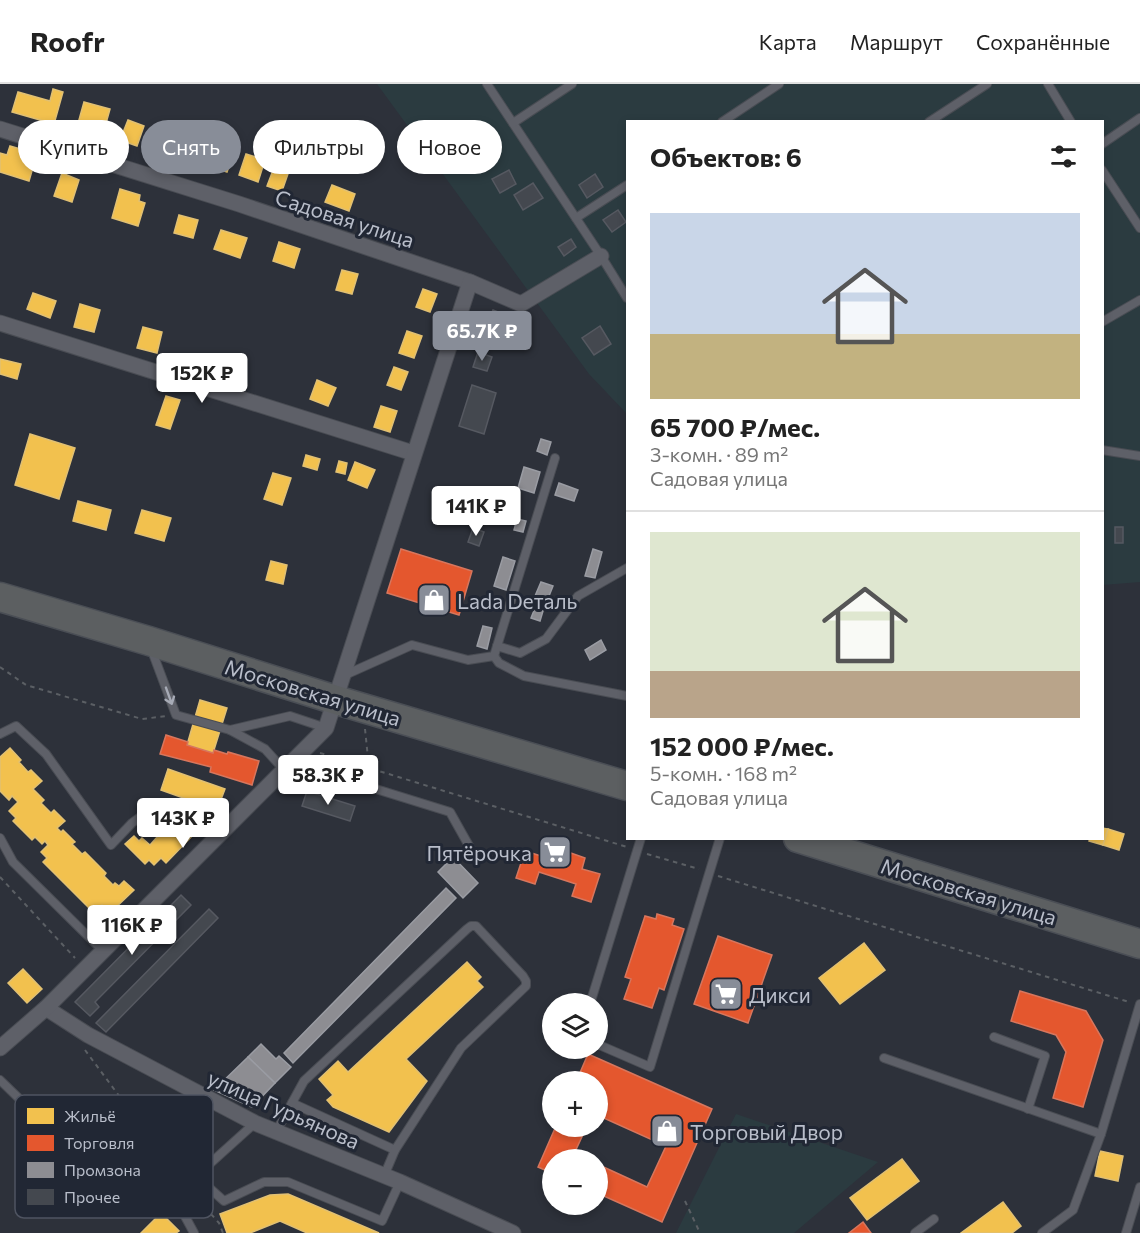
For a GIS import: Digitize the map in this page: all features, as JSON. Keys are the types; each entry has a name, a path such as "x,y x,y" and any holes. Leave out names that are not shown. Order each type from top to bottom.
{"highway":[{"name":"Московская улица","path":"0,597 149,641 340,688 626,782"},
{"name":"Московская улица","path":"804,840 1140,944"}],"street":[{"name":"Садовая улица","path":"0,129 239,204 470,282 521,303 601,256"},
{"path":"0,1048 46,1008 327,728 413,453 470,282"},
{"path":"0,322 413,453"},
{"name":"улица Гурьянова","path":"46,1008 88,1035 202,1095"},
{"name":"улица Гурьянова","path":"213,1101 255,1123 400,1182 513,1233"}],"lane":[{"path":"487,84 626,296"},
{"path":"513,123 572,84"},
{"path":"725,120 779,84"},
{"path":"932,120 987,84"},
{"path":"1048,84 1070,120"},
{"path":"1104,143 1140,118"},
{"path":"1104,173 1140,228"},
{"path":"576,218 626,186"},
{"path":"1104,321 1140,300"},
{"path":"1104,450 1140,456"},
{"path":"494,656 555,459"},
{"path":"497,646 520,653 546,639 578,596 626,569"},
{"path":"149,641 176,715 230,730 265,749 289,767 450,812 473,853"},
{"path":"340,688 412,645 468,660 494,656"},
{"path":"494,656 499,663 524,676 626,696"},
{"path":"230,730 290,716 327,728"},
{"path":"0,734 16,726 46,754 111,845 132,823 159,802 224,832"},
{"path":"0,838 13,862 104,951"},
{"path":"593,993 641,840"},
{"path":"608,1049 650,1067 719,840"},
{"path":"276,1132 304,1081 467,929 476,926 523,976 526,986 461,1048 395,1150 384,1176"},
{"path":"1042,1233 1073,1210 1101,1134 1140,1005"},
{"path":"994,1037 1045,1056 1028,1108"},
{"path":"884,1058 1101,1134"},
{"path":"0,1080 15,1095"},
{"path":"292,1103 395,1150"},
{"path":"213,1161 255,1123"},
{"path":"213,1191 224,1201 264,1182 288,1182 382,1221 400,1182"},
{"path":"1126,1233 1140,1187"},
{"path":"186,1218 194,1233"},
{"path":"915,1233 934,1219"}],"path":[{"path":"0,667 26,685 142,719 176,715"},
{"path":"306,748 1140,1005"},
{"path":"0,877 85,969"},
{"path":"88,1035 85,1051 118,1095"},
{"path":"685,1202 700,1233"},
{"path":"213,1216 223,1233"}],"shaded area":[{"path":"377,84 1140,84 1140,582 1104,585 1104,120 626,120 626,413 589,374 443,174 502,174 502,120 403,120"},
{"path":"736,1114 878,1162 794,1233 676,1233"}],"building: Жильё":[{"path":"53,89 63,92 55,120 40,120 12,112 18,92 50,101"},
{"path":"84,102 110,109 107,120 79,120"},
{"path":"129,120 141,125 141,135 137,146 129,143"},
{"path":"10,146 18,148 18,174 31,174 29,181 0,172 0,153 7,155"},
{"path":"246,154 253,156 253,174 261,174 258,182 239,175"},
{"path":"62,174 79,180 72,202 54,196"},
{"path":"272,174 288,174 282,191 267,186"},
{"path":"332,185 355,194 349,211 325,202"},
{"path":"120,189 140,195 139,201 145,203 138,226 112,218"},
{"path":"179,215 198,220 193,238 174,233"},
{"path":"221,230 247,238 240,258 214,249"},
{"path":"279,242 300,249 294,268 273,261"},
{"path":"342,270 358,274 352,294 336,290"},
{"path":"423,289 437,294 430,312 416,307"},
{"path":"33,293 56,301 50,318 27,309"},
{"path":"80,304 100,310 94,332 74,327"},
{"path":"143,327 162,332 157,353 137,348"},
{"path":"407,331 422,336 414,358 399,353"},
{"path":"0,359 21,364 17,379 0,374"},
{"path":"394,367 408,372 401,390 387,385"},
{"path":"317,380 336,388 328,406 310,399"},
{"path":"166,396 180,400 170,429 156,425"},
{"path":"381,406 397,411 390,432 374,427"},
{"path":"30,434 75,448 59,499 15,485"},
{"path":"306,455 320,459 317,470 303,466"},
{"path":"339,461 347,463 345,474 336,472"},
{"path":"355,462 375,470 367,488 348,480"},
{"path":"273,473 291,478 282,505 264,499"},
{"path":"78,501 111,510 106,530 73,521"},
{"path":"142,510 171,518 164,541 135,533"},
{"path":"271,561 287,565 283,584 266,580"},
{"path":"200,700 227,708 213,753 187,745"},
{"path":"10,748 28,772 31,770 42,781 33,789 44,800 41,803 51,813 54,810 65,821 57,828 61,832 63,830 75,842 72,844 82,854 85,852 106,873 104,876 113,885 115,883 119,886 124,881 134,890 110,913 102,905 94,913 43,862 47,858 41,852 48,845 45,841 42,844 35,837 32,840 13,821 16,818 9,811 18,802 12,796 9,800 0,791 0,757"},
{"path":"168,769 225,789 217,810 161,790"},
{"path":"171,814 194,834 166,863 161,858 154,865 149,860 145,864 125,844 134,836 139,841 142,838 150,845 158,836 153,832"},
{"path":"1104,828 1108,829 1103,845 1089,841 1104,840"},
{"path":"1108,829 1124,834 1119,850 1103,845"},
{"path":"864,943 885,970 840,1004 819,978"},
{"path":"467,962 481,977 477,981 483,987 406,1059 427,1081 389,1132 333,1107 327,1100 333,1095 319,1079 338,1061 348,1072"},
{"path":"23,969 42,989 27,1003 8,983"},
{"path":"1100,1151 1123,1156 1118,1181 1095,1176"},
{"path":"902,1159 919,1181 867,1220 850,1198"},
{"path":"288,1194 379,1233 307,1233 280,1221 250,1233 227,1233 220,1214 270,1195"},
{"path":"1003,1202 1021,1226 1012,1233 961,1233"},
{"path":"156,1218 166,1218 179,1231 176,1233 141,1233"}],"building: Торговля":[{"path":"401,549 472,571 459,615 387,593"},
{"path":"166,735 188,742 187,745 213,753 214,750 227,754 228,752 259,761 252,785 210,772 211,767 160,754"},
{"path":"562,844 569,846 568,852 585,858 582,869 600,874 591,902 572,896 576,884 539,872 535,884 516,878 525,851 541,856 544,845 561,850"},
{"path":"657,914 674,919 672,925 684,929 664,990 659,988 652,1008 624,999 631,979 625,977 645,916 656,919"},
{"path":"718,936 772,955 748,1023 694,1004"},
{"path":"1020,991 1086,1011 1103,1040 1083,1107 1053,1098 1066,1052 1056,1035 1011,1021"},
{"name":"Торговый Двор","path":"586,1059 599,1059 712,1109 662,1222 608,1198 608,1169 647,1187 666,1146 608,1120 608,1071 581,1071"},
{"path":"551,1137 582,1137 576,1149 546,1149"},
{"path":"863,1222 871,1233 849,1233"}],"building: Промзона":[{"path":"541,439 551,442 547,455 537,451"},
{"path":"524,467 540,472 534,493 518,488"},
{"path":"559,483 578,490 574,501 555,495"},
{"path":"517,519 526,521 523,532 514,530"},
{"path":"593,549 602,552 595,578 585,576"},
{"path":"503,557 515,561 506,590 494,586"},
{"path":"541,582 553,586 547,601 535,596"},
{"path":"535,608 543,611 540,621 531,618"},
{"path":"483,626 492,628 487,649 477,646"},
{"path":"601,640 606,650 590,660 585,650"},
{"path":"453,857 478,883 463,898 438,872"},
{"path":"446,888 456,898 293,1063 284,1053"},
{"path":"261,1044 276,1059 279,1056 291,1067 275,1083 248,1057"},
{"path":"248,1057 275,1083 252,1107 214,1090"}],"building: Прочее":[{"path":"509,170 516,184 500,193 492,179"},
{"path":"595,174 603,187 587,198 579,185"},
{"path":"533,183 543,198 523,210 514,195"},
{"path":"618,210 626,222 612,232 603,220"},
{"path":"571,239 576,247 564,256 558,247"},
{"path":"493,310 508,316 500,333 486,326"},
{"path":"600,326 611,344 594,355 582,338"},
{"path":"478,352 492,357 487,371 473,367"},
{"path":"472,385 496,393 484,434 459,426"},
{"path":"1115,527 1123,527 1123,543 1115,543"},
{"path":"473,528 484,532 479,546 468,542"},
{"path":"307,791 355,806 350,821 302,806"},
{"path":"181,895 191,905 95,1002 99,1007 90,1016 75,1002"},
{"path":"209,909 218,918 106,1032 96,1023"}],"place":[{"name":"Lada Dеталь","path":"434,600"},
{"name":"Пятёрочка","path":"555,852"},
{"name":"Дикси","path":"726,994"},
{"name":"Торговый Двор","path":"667,1131"}]}
